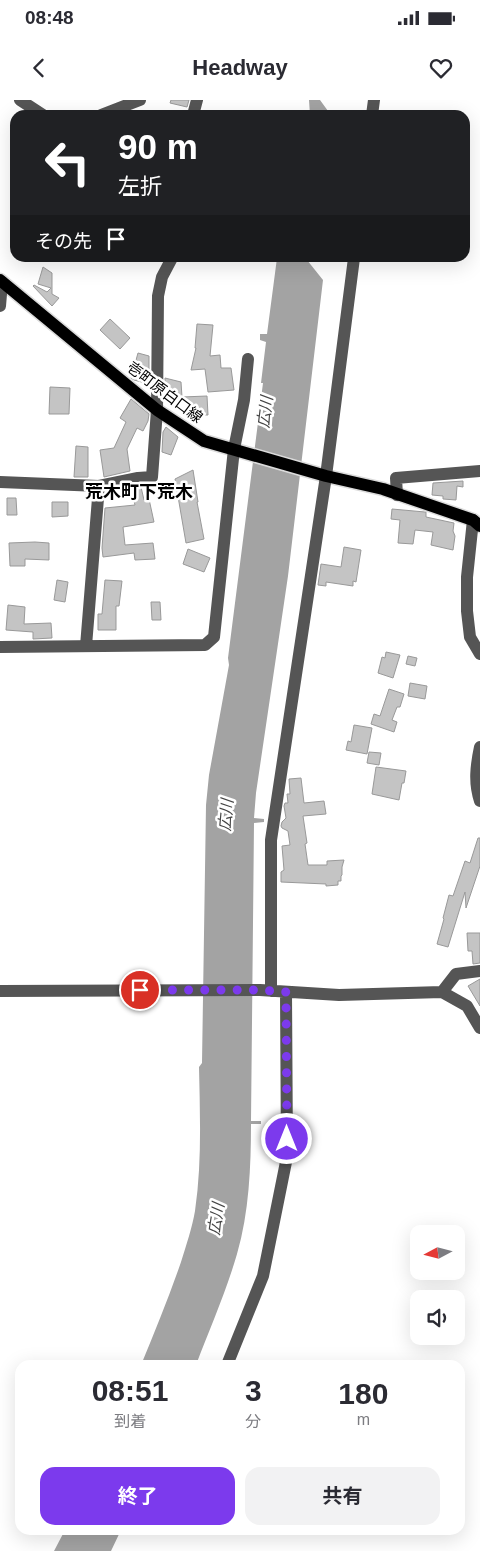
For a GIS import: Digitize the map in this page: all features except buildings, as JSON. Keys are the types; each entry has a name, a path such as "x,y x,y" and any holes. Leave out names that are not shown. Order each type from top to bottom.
{"main road":[{"name":"壱町原白口線","path":"1,281 157,410 204,441 326,476 383,489 477,523"}],"street":[{"path":"20,100 35,110"},
{"path":"114,110 140,100"},
{"path":"0,482 99,486 152,477 157,410 158,296 162,277 170,262"},
{"path":"265,990 271,840 326,476 353,262"},
{"path":"0,306 1,281"},
{"path":"0,647 205,645 214,637 248,359"},
{"path":"397,495 396,478 480,471"},
{"path":"86,646 99,486"},
{"path":"477,523 467,577 467,611 470,638 480,654"},
{"path":"480,747 475,783 480,801"},
{"path":"442,992 456,974 480,971"},
{"path":"0,991 265,990 338,994 442,992 467,1006 480,1028"},
{"path":"229,1360 263,1276 287,1157 286,992"}],"water":[{"path":"309,100 320,100 327,110 310,110"},
{"name":"広川","path":"276,262 309,262 323,280 288,576 254,818 264,819 264,822 254,823 251,1121 261,1121 261,1124 251,1124 248,1189 244,1222 237,1254 198,1360 143,1360 181,1262 195,1211 200,1139 199,1067 202,1063 206,805 209,775 229,665 228,658 263,383 261,383 266,342 260,340 260,334 267,334"},
{"path":"62,1535 119,1535 111,1551 54,1551"}],"district":[{"name":"荒木町下荒木","path":"139,492"}],"route":[{"path":"140,990 260,990 286,992 287,1139"}]}
